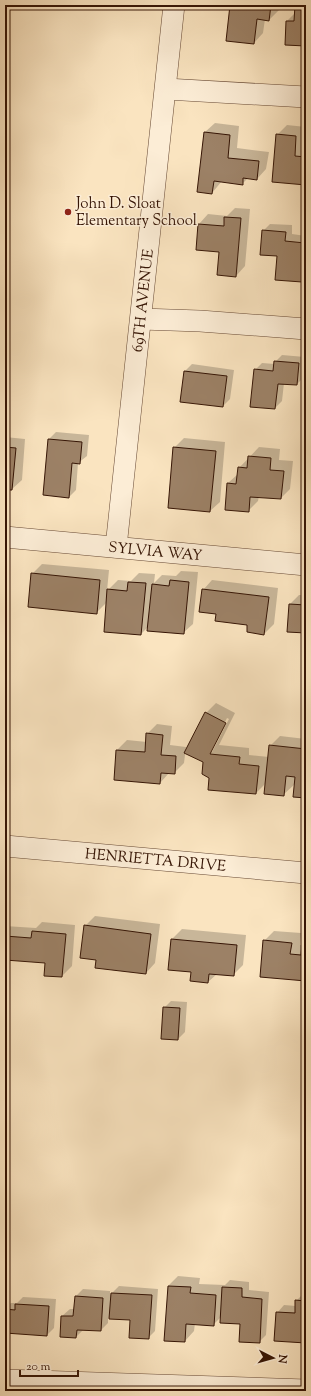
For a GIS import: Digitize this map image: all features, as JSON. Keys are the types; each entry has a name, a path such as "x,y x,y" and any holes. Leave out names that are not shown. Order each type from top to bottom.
{"street":[{"name":"69TH AVENUE","path":"116,547 174,5"},
{"path":"166,88 306,96"},
{"path":"141,319 200,321 306,329"},
{"name":"SYLVIA WAY","path":"5,537 306,565"},
{"name":"HENRIETTA DRIVE","path":"5,846 306,873"},
{"path":"5,1380 306,1390"}],"building":[{"path":"230,5 271,5 269,21 257,19 254,44 226,41"},
{"path":"295,5 306,5 306,46 285,45 286,21 294,21"},
{"path":"204,132 230,135 228,158 259,161 257,180 243,178 243,185 214,181 212,194 197,192"},
{"path":"276,134 296,136 295,156 306,157 306,185 272,182"},
{"path":"224,217 241,218 236,277 217,275 219,252 196,250 198,224 224,226"},
{"path":"262,230 286,232 285,241 305,243 302,282 275,280 277,256 260,255"},
{"path":"274,361 299,363 297,385 278,384 275,409 250,407 254,369 273,371"},
{"path":"184,371 227,376 223,407 180,402"},
{"path":"48,439 82,442 80,464 72,463 69,498 43,495"},
{"path":"5,447 16,448 12,490 5,490"},
{"path":"173,447 216,451 210,512 168,508"},
{"path":"248,456 271,458 270,470 284,471 281,499 250,497 249,512 225,510 227,483 236,484 238,467 247,468"},
{"path":"31,573 100,580 97,614 28,607"},
{"path":"170,580 189,582 184,634 147,631 152,584 169,586"},
{"path":"128,582 146,583 141,635 104,632 107,589 127,591"},
{"path":"202,589 269,597 264,635 247,632 247,625 215,621 216,614 199,612"},
{"path":"289,604 306,605 306,633 287,632"},
{"path":"205,712 226,723 210,754 240,757 239,764 259,766 256,794 208,790 209,778 202,774 203,762 184,753"},
{"path":"146,733 163,735 161,755 176,756 175,774 161,773 160,784 114,780 116,750 145,752"},
{"path":"269,745 306,749 306,798 293,797 295,777 286,776 284,796 264,794"},
{"path":"84,925 151,934 146,974 95,968 96,960 80,958"},
{"path":"32,931 66,934 62,977 44,976 45,963 5,960 5,936 31,938"},
{"path":"171,939 237,945 234,976 209,974 208,983 190,981 191,972 168,970"},
{"path":"263,940 292,943 290,954 301,955 302,943 306,943 306,981 260,977"},
{"path":"163,1007 180,1008 178,1040 161,1039"},
{"path":"168,1286 191,1287 190,1293 216,1295 214,1326 186,1324 185,1342 164,1341"},
{"path":"222,1287 242,1288 242,1297 262,1299 260,1343 239,1342 240,1324 220,1323"},
{"path":"111,1293 152,1295 149,1339 129,1338 130,1320 109,1319"},
{"path":"75,1296 103,1298 101,1331 77,1330 76,1338 60,1337 61,1316 73,1316"},
{"path":"295,1300 306,1301 306,1343 274,1341 276,1312 295,1313"},
{"path":"15,1304 49,1306 47,1336 5,1333 5,1309 15,1310"}],"place":[{"name":"John D. Sloat Elementary School","path":"68,212"}]}
